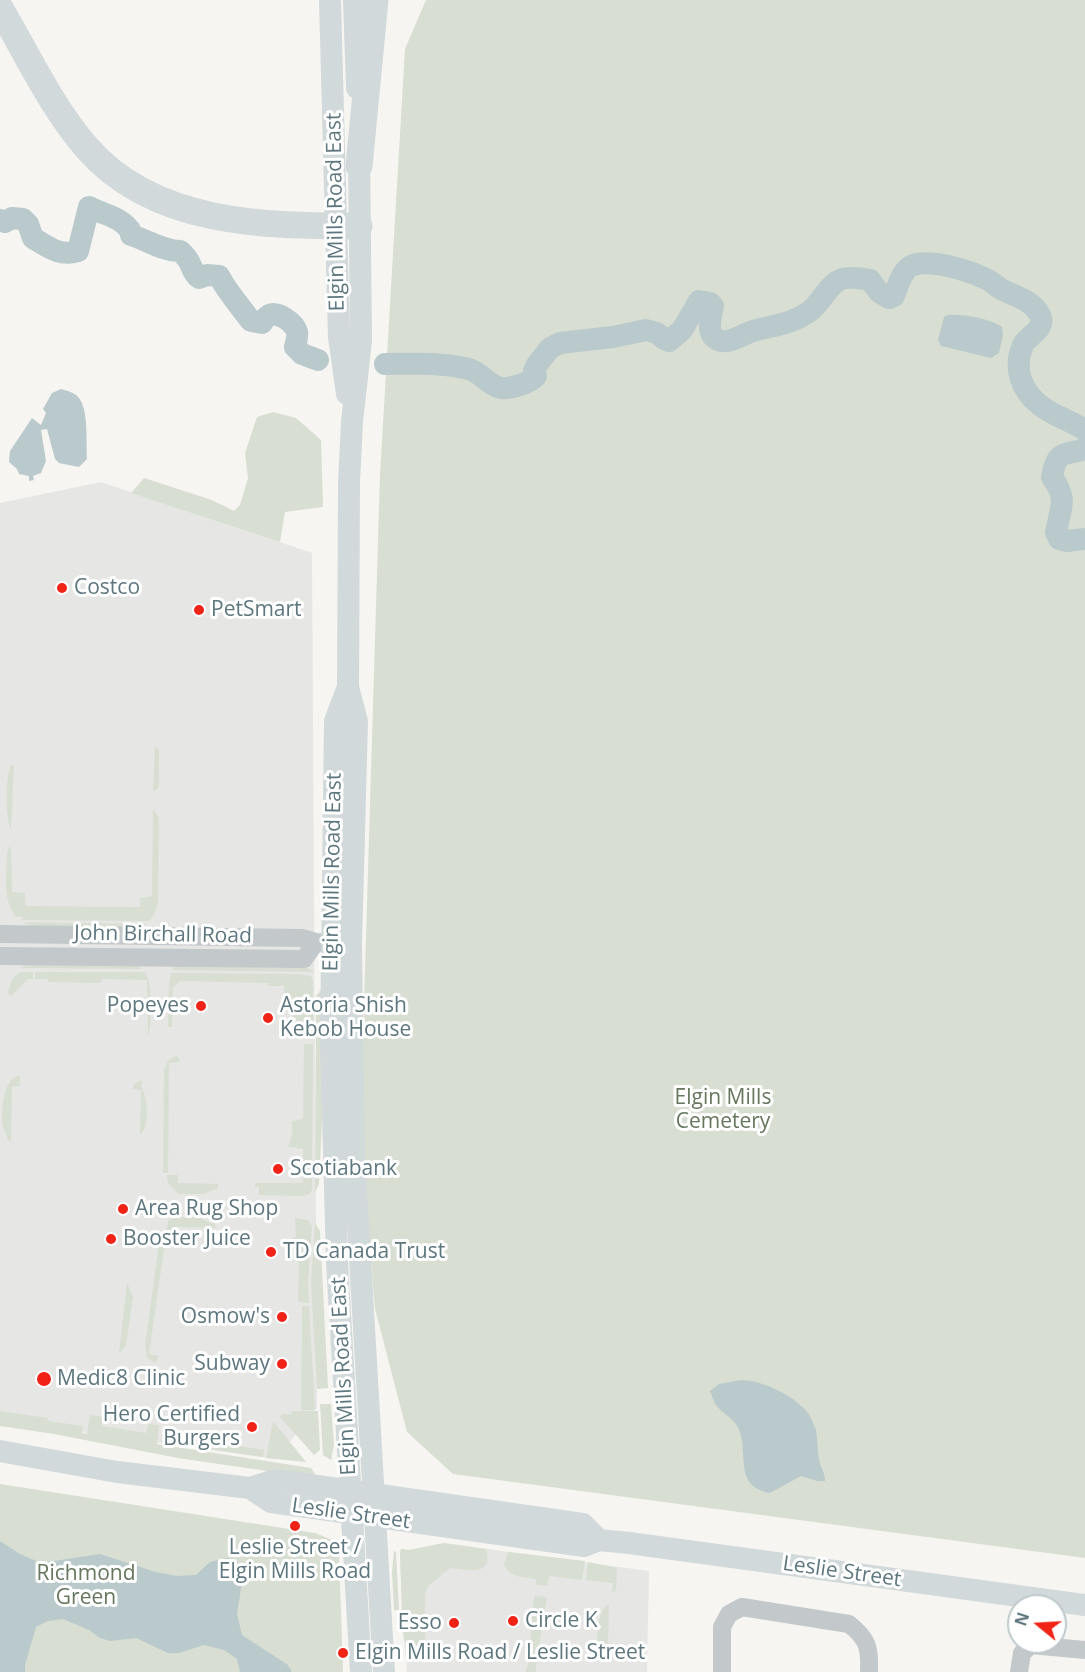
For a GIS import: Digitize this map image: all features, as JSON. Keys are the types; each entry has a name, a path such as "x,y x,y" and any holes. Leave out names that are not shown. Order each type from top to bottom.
{"highway":[{"path":"359,166 375,0"},
{"path":"0,8 60,112 87,148 112,172 141,193 204,215 252,222 348,226"}],"main road":[{"name":"Elgin Mills Road East","path":"330,0 348,226"},
{"name":"Elgin Mills Road East","path":"354,0 359,166 348,226 339,337 352,422 349,483 348,687 357,721 333,943 331,1042 337,1262 361,1672"},
{"name":"Elgin Mills Road East","path":"333,943 354,1168 384,1672"},
{"name":"Leslie Street","path":"0,1452 117,1472 249,1488 275,1480 350,1489 584,1524 599,1540"},
{"name":"Leslie Street","path":"249,1488 271,1502 375,1517 584,1546 599,1540 1085,1605"}],"street":[{"name":"John Birchall Road","path":"0,934 303,938 333,943"},
{"name":"John Birchall Road","path":"0,956 304,959 333,943"},
{"path":"722,1672 722,1627 729,1614 742,1607 849,1624 862,1634 869,1652 869,1672"},
{"path":"1019,1672 1022,1653 1031,1645 1085,1650"}],"shaded area":[{"path":"947,315 975,317 1002,327 1003,335 999,353 991,358 941,346 938,340 944,317"},
{"path":"392,356 443,365 422,369 399,369 385,365 386,360"},
{"path":"61,389 74,394 82,402 87,435 87,459 79,467 59,463 55,459 47,429 41,430 46,461 41,473 33,476 34,480 29,481 29,476 19,474 9,462 10,451 32,418 41,425 46,413 43,409 52,393"},
{"path":"101,482 312,553 317,1408 276,1459 0,1421 0,503"},
{"path":"741,1380 778,1390 808,1413 816,1430 819,1459 825,1481 801,1476 770,1493 750,1483 746,1475 742,1444 736,1424 715,1404 710,1391 719,1384"},
{"path":"0,1541 20,1554 41,1563 100,1554 156,1572 177,1576 196,1575 210,1562 227,1558 237,1560 243,1576 237,1614 242,1635 288,1665 292,1672 240,1672 237,1659 224,1650 204,1645 179,1653 168,1653 136,1638 110,1641 100,1638 89,1630 63,1619 48,1621 36,1627 25,1672 0,1672"},
{"path":"444,1543 649,1571 647,1672 406,1672 403,1631 406,1630 406,1615 402,1614 401,1549 409,1550"}],"green space":[{"name":"Elgin Mills Cemetery","path":"426,0 1085,0 1085,1558 453,1474 407,1432 375,1309 360,1134 380,475 405,49"},
{"path":"273,412 296,418 321,440 323,507 285,512 280,542 131,493 144,478 212,500 234,511 240,505 248,478 245,453 257,417"},
{"path":"155,746 159,751 159,786 153,791"},
{"path":"12,764 14,766 11,829 7,796 8,777"},
{"path":"153,809 159,818 158,903 149,921 22,920 22,917 16,917 9,903 6,887 7,855 11,846 12,892 25,893 25,906 140,907 140,898 152,896"},
{"path":"23,923 146,924 139,928 39,928"},
{"path":"29,964 138,966 142,969 20,968"},
{"path":"177,966 305,967 315,972 170,970"},
{"path":"20,972 33,972 33,979 28,979 11,996 8,993 11,984"},
{"path":"35,972 145,972 148,978 151,1004 148,1037 147,980 102,979 101,983 48,982 48,979 35,979"},
{"path":"171,973 311,976 313,982 313,1039 291,1039 293,1036 293,1003 284,1003 284,986 268,986 268,983 180,981 173,988 172,1027 168,1027"},
{"path":"325,984 326,1035 319,1184 315,1192 316,996"},
{"path":"304,1044 313,1044 312,1190 309,1194 302,1196 259,1195 259,1187 255,1187 255,1183 303,1183 303,1149 288,1147 292,1134 292,1121 303,1119"},
{"path":"176,1055 180,1059 179,1062 169,1063 168,1173 163,1173 164,1071 168,1061"},
{"path":"20,1075 20,1086 12,1086 11,1141 7,1140 2,1124 3,1102 10,1082"},
{"path":"141,1080 147,1119 140,1135 141,1090 132,1089"},
{"path":"167,1175 178,1175 178,1183 218,1184 218,1188 204,1194 179,1194 168,1183"},
{"path":"177,1217 198,1217 211,1223 214,1222 216,1228 177,1227 176,1236 166,1236 149,1354 159,1356 155,1363 147,1357 145,1346 160,1235 165,1233 169,1220"},
{"path":"295,1218 308,1220 312,1227 309,1303 298,1302 299,1262 293,1261 293,1238 296,1237"},
{"path":"315,1223 320,1231 328,1388 317,1389 311,1282"},
{"path":"127,1283 133,1297 126,1346 119,1353"},
{"path":"302,1306 309,1306 315,1410 301,1410"},
{"path":"320,1404 331,1404 334,1445 331,1460 323,1455"},
{"path":"0,1411 83,1426 82,1433 87,1434 90,1415 103,1417 102,1426 146,1433 148,1424 159,1425 157,1444 311,1468 315,1474 301,1476 178,1458 0,1426"},
{"path":"292,1411 318,1411 320,1450 314,1455 280,1417 283,1414 292,1414"},
{"path":"273,1421 306,1462 266,1458"},
{"path":"162,1434 264,1450 263,1457 161,1442"},
{"name":"Richmond Green","path":"0,1484 315,1533 332,1540 339,1552 343,1672 0,1672"},
{"path":"444,1543 486,1549 488,1558 486,1564 477,1570 450,1568 428,1586 425,1593 425,1640 421,1645 408,1645 404,1640 403,1631 406,1630 406,1615 402,1614 401,1549 409,1550"},
{"path":"394,1551 396,1552 399,1610 394,1610 392,1572"},
{"path":"508,1552 585,1561 582,1580 549,1576 547,1586 536,1585 536,1579 518,1576 507,1569 504,1565"},
{"path":"588,1562 617,1568 616,1591 612,1592 613,1583 586,1580"},
{"path":"534,1597 547,1597 536,1672 525,1672 528,1666"},
{"path":"609,1604 608,1643 617,1645 612,1649 601,1648 597,1642 601,1615"}],"waterway":[{"path":"0,220 5,222 12,218 23,219 28,224 33,238 54,250 72,253 78,251 89,207 111,216 126,225 131,235 161,247 180,251 199,278 207,275 219,276 251,321 262,323 273,314 286,319 297,332 295,347 302,354 318,360"},
{"path":"385,364 459,367 474,371 497,387 510,388 533,379 536,376 534,371 536,366 550,348 560,343 613,337 646,330 657,333 669,341 682,330 699,301 710,303 713,306 711,334 718,340 727,341 803,316 837,281 845,278 870,280 879,292 889,298 894,296 901,278 909,267 929,263 949,266 987,279 1037,310 1041,324 1025,342 1020,354 1019,370 1024,386 1041,406 1085,430"},
{"path":"1085,449 1062,455 1056,462 1052,477 1062,498 1056,532 1059,539 1067,541 1085,539"}],"place":[{"name":"Costco","path":"62,588"},
{"name":"PetSmart","path":"199,610"},
{"name":"Popeyes","path":"201,1006"},
{"name":"Astoria Shish Kebob House","path":"268,1018"},
{"name":"Scotiabank","path":"278,1169"},
{"name":"Area Rug Shop","path":"123,1209"},
{"name":"Booster Juice","path":"111,1239"},
{"name":"TD Canada Trust","path":"271,1252"},
{"name":"Osmow's","path":"282,1317"},
{"name":"Subway","path":"282,1364"},
{"name":"Medic8 Clinic","path":"44,1379"},
{"name":"Hero Certified Burgers","path":"252,1427"},
{"name":"Leslie Street / Elgin Mills Road","path":"295,1526"},
{"name":"Circle K","path":"513,1621"},
{"name":"Esso","path":"454,1623"},
{"name":"Elgin Mills Road / Leslie Street","path":"343,1653"}]}
